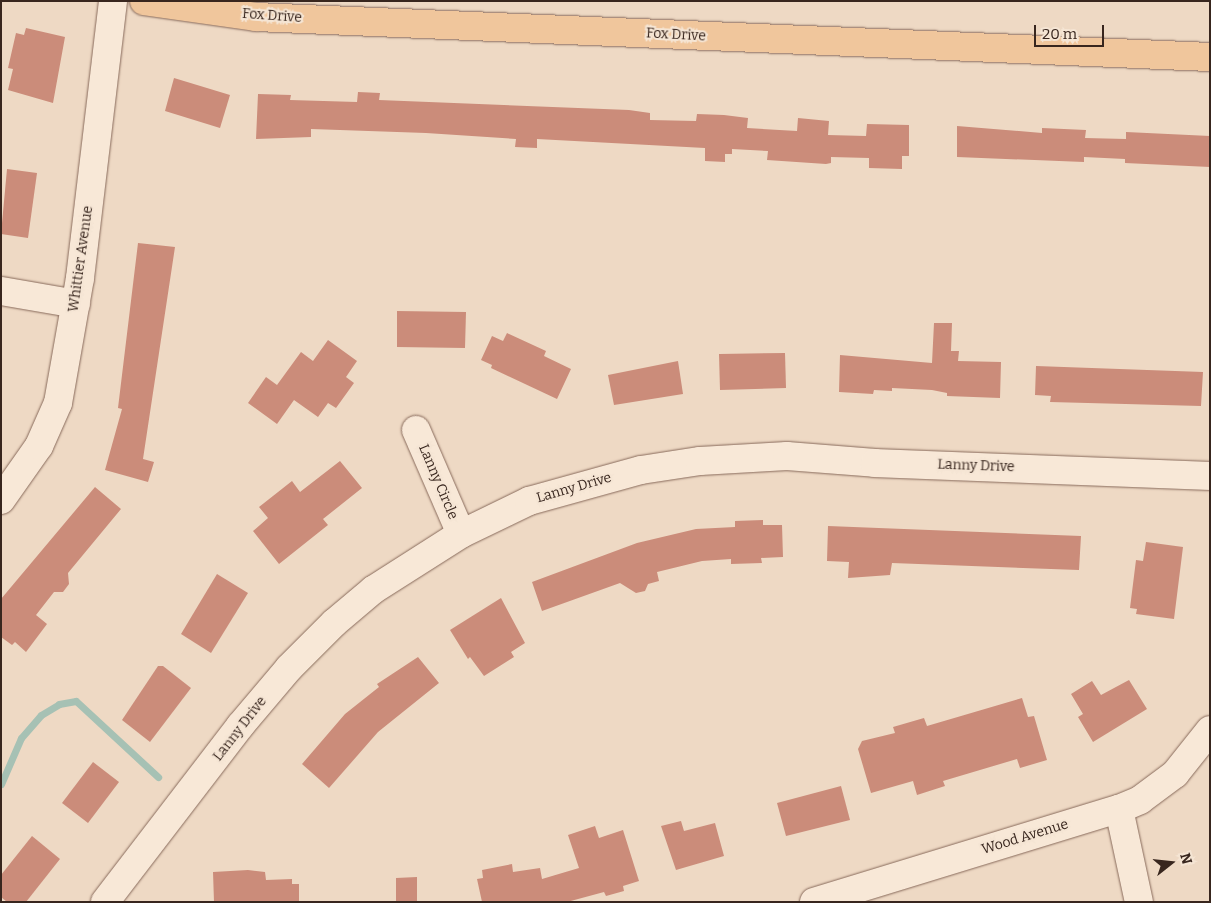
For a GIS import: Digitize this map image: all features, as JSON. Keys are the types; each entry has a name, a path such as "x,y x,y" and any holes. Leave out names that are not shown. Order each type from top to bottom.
{"main road":[{"name":"Fox Drive","path":"144,1 256,16 1210,57"}],"street":[{"name":"Whittier Avenue","path":"1,500 39,446 58,402 76,304 112,1"},
{"path":"1,291 76,304"},
{"name":"Lanny Circle","path":"416,430 461,534"},
{"name":"Lanny Drive","path":"105,902 240,726 289,668 334,623 373,590 461,534 498,513 581,484 641,470 700,461 787,456 876,462 1210,476"},
{"name":"Wood Avenue","path":"814,902 1119,809 1140,800 1175,774 1210,730"},
{"path":"1119,809 1139,902"}],"building":[{"path":"26,28 65,37 53,103 8,90 13,69 8,68 16,33 24,35"},
{"path":"174,78 230,95 220,128 165,111"},
{"path":"358,92 380,93 379,100 629,110 650,113 650,120 696,121 697,114 724,115 748,118 747,128 797,131 798,118 829,121 828,135 866,136 867,124 909,125 909,156 902,156 902,169 869,168 869,158 831,157 831,163 826,164 767,160 768,151 732,149 732,154 725,154 725,162 705,161 705,148 537,139 537,148 515,147 516,139 426,133 311,129 311,137 256,139 258,94 291,95 290,100 357,102"},
{"path":"957,126 1042,133 1042,128 1086,130 1085,138 1126,139 1126,132 1210,136 1210,167 1125,163 1125,159 1084,157 1084,162 957,157"},
{"path":"7,169 37,173 28,238 1,234"},
{"path":"138,243 175,247 143,459 154,462 148,482 105,470 122,409 118,408"},
{"path":"397,311 466,312 465,348 397,347"},
{"path":"934,323 952,323 951,351 959,351 958,361 1001,362 1000,398 947,396 947,393 932,390 892,388 892,391 874,390 873,394 839,392 840,355 932,363"},
{"path":"507,333 546,351 544,356 571,369 557,399 491,368 492,365 481,360 492,336 503,341"},
{"path":"328,340 357,361 346,377 354,383 336,408 328,403 318,417 294,400 277,424 248,403 266,377 277,385 301,352 313,361"},
{"path":"785,353 786,388 720,390 719,354"},
{"path":"678,361 683,394 614,405 608,375"},
{"path":"1036,366 1203,372 1201,406 1050,402 1051,396 1035,395"},
{"path":"340,461 362,488 323,519 328,525 279,564 253,531 268,518 259,507 292,481 300,492"},
{"path":"95,487 121,509 68,573 69,584 63,592 54,592 36,615 47,624 26,652 15,642 12,645 1,637 1,599"},
{"path":"763,520 763,525 782,525 783,557 761,558 762,563 731,564 731,559 702,561 657,572 659,581 648,584 645,591 636,593 620,583 542,611 532,582 637,543 696,529 735,527 735,521"},
{"path":"828,526 1081,536 1079,570 892,563 890,575 848,578 849,562 827,561"},
{"path":"1146,542 1183,547 1174,619 1136,614 1137,609 1130,608 1136,560 1143,561"},
{"path":"217,574 248,593 211,653 181,634"},
{"path":"501,598 525,643 511,652 514,657 484,676 470,657 468,659 450,630"},
{"path":"418,657 439,683 378,732 329,788 302,764 345,714 379,687 377,684"},
{"path":"158,666 163,666 191,688 150,742 122,720"},
{"path":"1129,680 1147,709 1093,742 1078,717 1083,714 1071,694 1092,681 1101,695"},
{"path":"1022,698 1028,717 1034,716 1047,760 1020,768 1017,759 943,781 945,786 917,795 913,781 871,793 858,749 862,741 895,733 893,727 924,718 927,726"},
{"path":"93,762 119,782 88,823 62,803"},
{"path":"841,786 850,820 786,836 777,803"},
{"path":"681,821 684,831 715,823 724,856 676,870 661,826"},
{"path":"595,826 599,838 623,830 639,881 623,886 624,891 606,896 604,892 567,902 482,902 477,879 483,878 482,870 512,864 513,872 540,868 542,879 579,868 568,835"},
{"path":"32,836 60,859 26,902 7,902 1,897 1,875"},
{"path":"248,870 265,872 266,880 292,879 292,884 299,884 299,902 214,902 213,872"},
{"path":"417,877 417,902 396,902 396,878"}],"waterway":[{"path":"1,784 21,738 41,715 59,704 76,701 158,777"}]}
